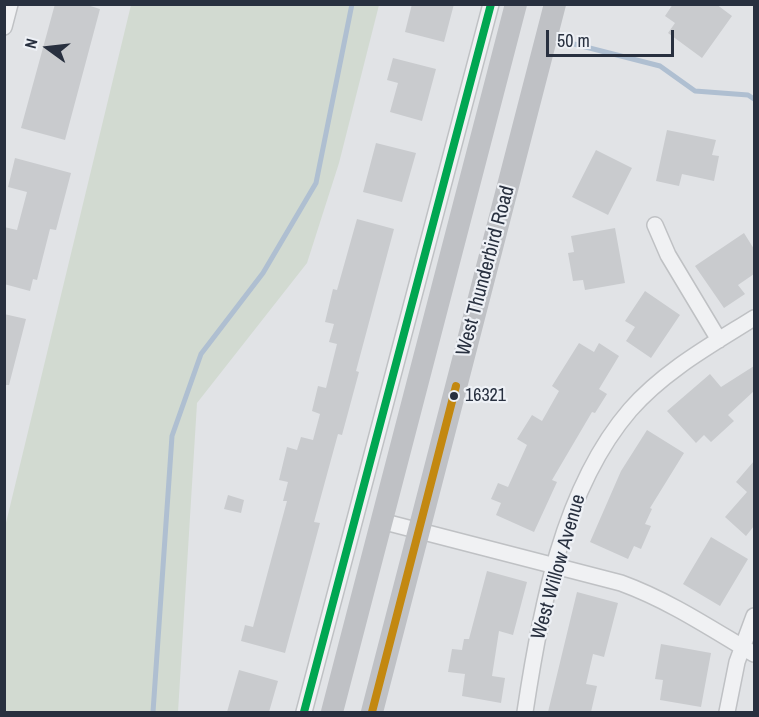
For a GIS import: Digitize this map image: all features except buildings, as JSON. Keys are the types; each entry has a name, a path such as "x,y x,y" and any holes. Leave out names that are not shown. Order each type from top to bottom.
{"main road":[{"name":"West Thunderbird Road","path":"332,712 516,4"},
{"name":"West Thunderbird Road","path":"372,712 555,4"},
{"path":"502,57 539,67"},
{"path":"359,607 396,616"}],"street":[{"path":"4,27 10,4"},
{"path":"304,712 491,4"},
{"path":"655,225 668,255 719,340"},
{"name":"West Willow Avenue","path":"525,712 538,636 556,564 579,490 611,435 631,409 660,381 754,318"},
{"path":"381,521 556,564 655,595 748,650"},
{"path":"333,601 359,607"},
{"path":"727,712 748,650 754,616"}],"shaded area":[{"path":"131,5 379,5 339,163 307,263 197,403 178,712 5,712 5,527"}],"waterway":[{"path":"153,712 172,436 201,354 263,273 316,183 352,4"},
{"path":"570,43 660,66 695,91 748,95 754,99"}],"transit line":[{"path":"304,712 491,4"},
{"path":"372,712 456,386"}],"place":[{"name":"16321","path":"454,396"}]}
